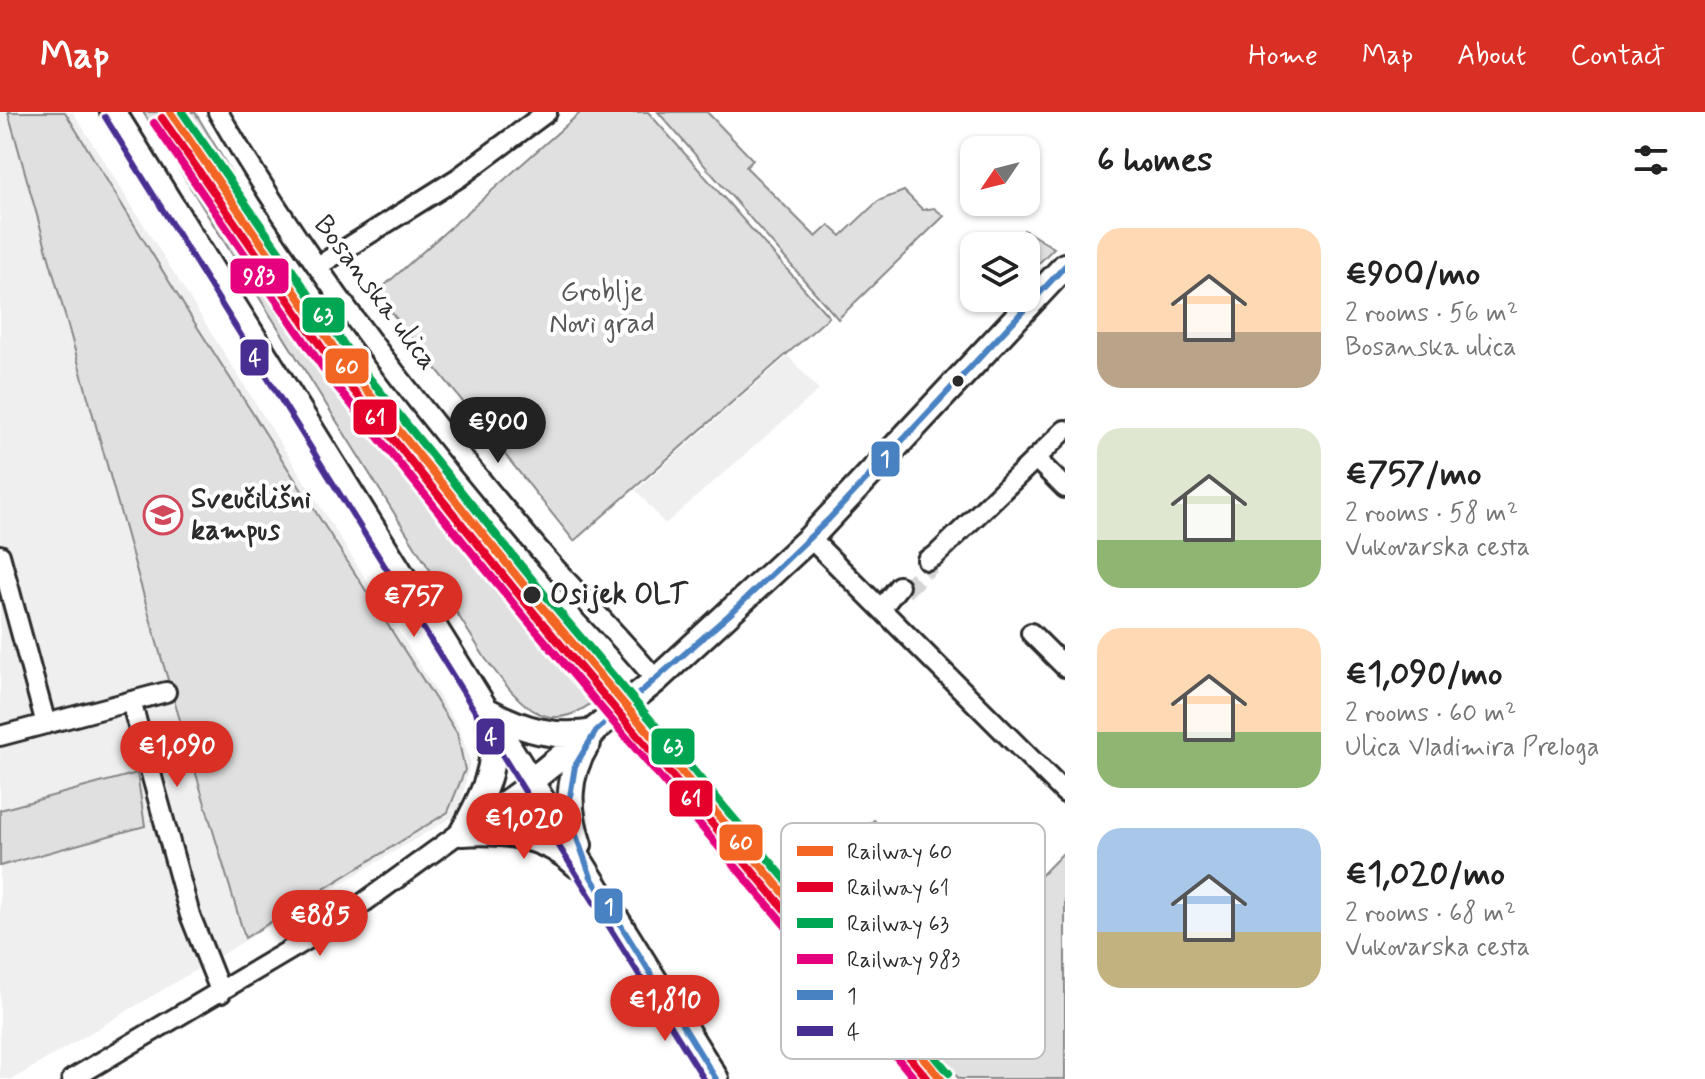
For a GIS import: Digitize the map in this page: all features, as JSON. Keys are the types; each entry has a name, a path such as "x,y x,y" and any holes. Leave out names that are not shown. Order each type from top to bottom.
{"main road":[{"path":"113,112 716,1079"},
{"path":"531,781 656,680 810,538 1065,266"},
{"path":"486,710 543,734 565,736 596,731"},
{"path":"486,710 492,731 492,769 478,806 462,833 529,837 565,854 591,877"},
{"path":"591,877 572,824 569,803 575,766 596,731"}],"street":[{"name":"Bosanska ulica","path":"218,112 318,266 532,541 656,680"},
{"path":"318,266 458,178 547,112"},
{"path":"931,560 1065,430"},
{"path":"1036,459 1065,488"},
{"path":"810,538 1065,793"},
{"path":"0,555 46,724"},
{"path":"881,609 900,591"},
{"path":"1031,633 1065,667"},
{"path":"0,736 166,692"},
{"path":"131,701 190,915 221,993"},
{"path":"72,1079 221,993 376,897 531,781"}],"shaded area":[{"name":"Sveučilišni kampus","path":"0,112 73,112 459,728 470,761 459,813 13,1079 0,1079"},
{"path":"788,356 819,390 665,524 636,490"}],"green space":[{"path":"8,112 65,112 191,317 457,733 465,770 448,812 245,938 157,643"},
{"path":"143,112 166,112 305,316 453,504 607,690 587,706 569,715 553,717 539,713 512,692 485,658"},
{"path":"176,112 195,112 261,222 254,226"},
{"name":"Groblje Novi grad","path":"581,112 648,112 829,317 574,541 376,293"},
{"path":"658,112 707,112 753,160 746,167 816,237 829,225 841,236 878,201 904,191 923,210 934,208 944,216 838,319"},
{"path":"1040,240 1054,248 1040,262"},
{"path":"137,773 145,826 0,866 0,810"},
{"path":"1065,851 1065,1079 959,1079 942,1059 1045,1059 1045,872"}],"tunnel":[{"path":"904,591 931,565"}],"rail line":[{"name":"60","path":"170,112 346,365 532,595 781,890"},
{"name":"63","path":"182,112 354,359 540,589 781,874"},
{"name":"61","path":"162,118 338,371 524,601 781,905"},
{"name":"983","path":"154,123 330,378 517,608 781,920"},
{"name":"983","path":"898,1059 915,1079"},
{"name":"61","path":"911,1059 928,1079"},
{"name":"60","path":"924,1059 941,1079"},
{"name":"63","path":"937,1059 949,1073"}],"transit line":[{"name":"4","path":"105,117 704,1079"},
{"name":"1","path":"716,1079 591,877 572,824 569,803 575,766 596,731 729,615 829,519 1065,266"}],"place":[{"name":"Sveučilišni kampus","path":"163,515"},
{"name":"Osijek OLT","path":"532,595"}]}
